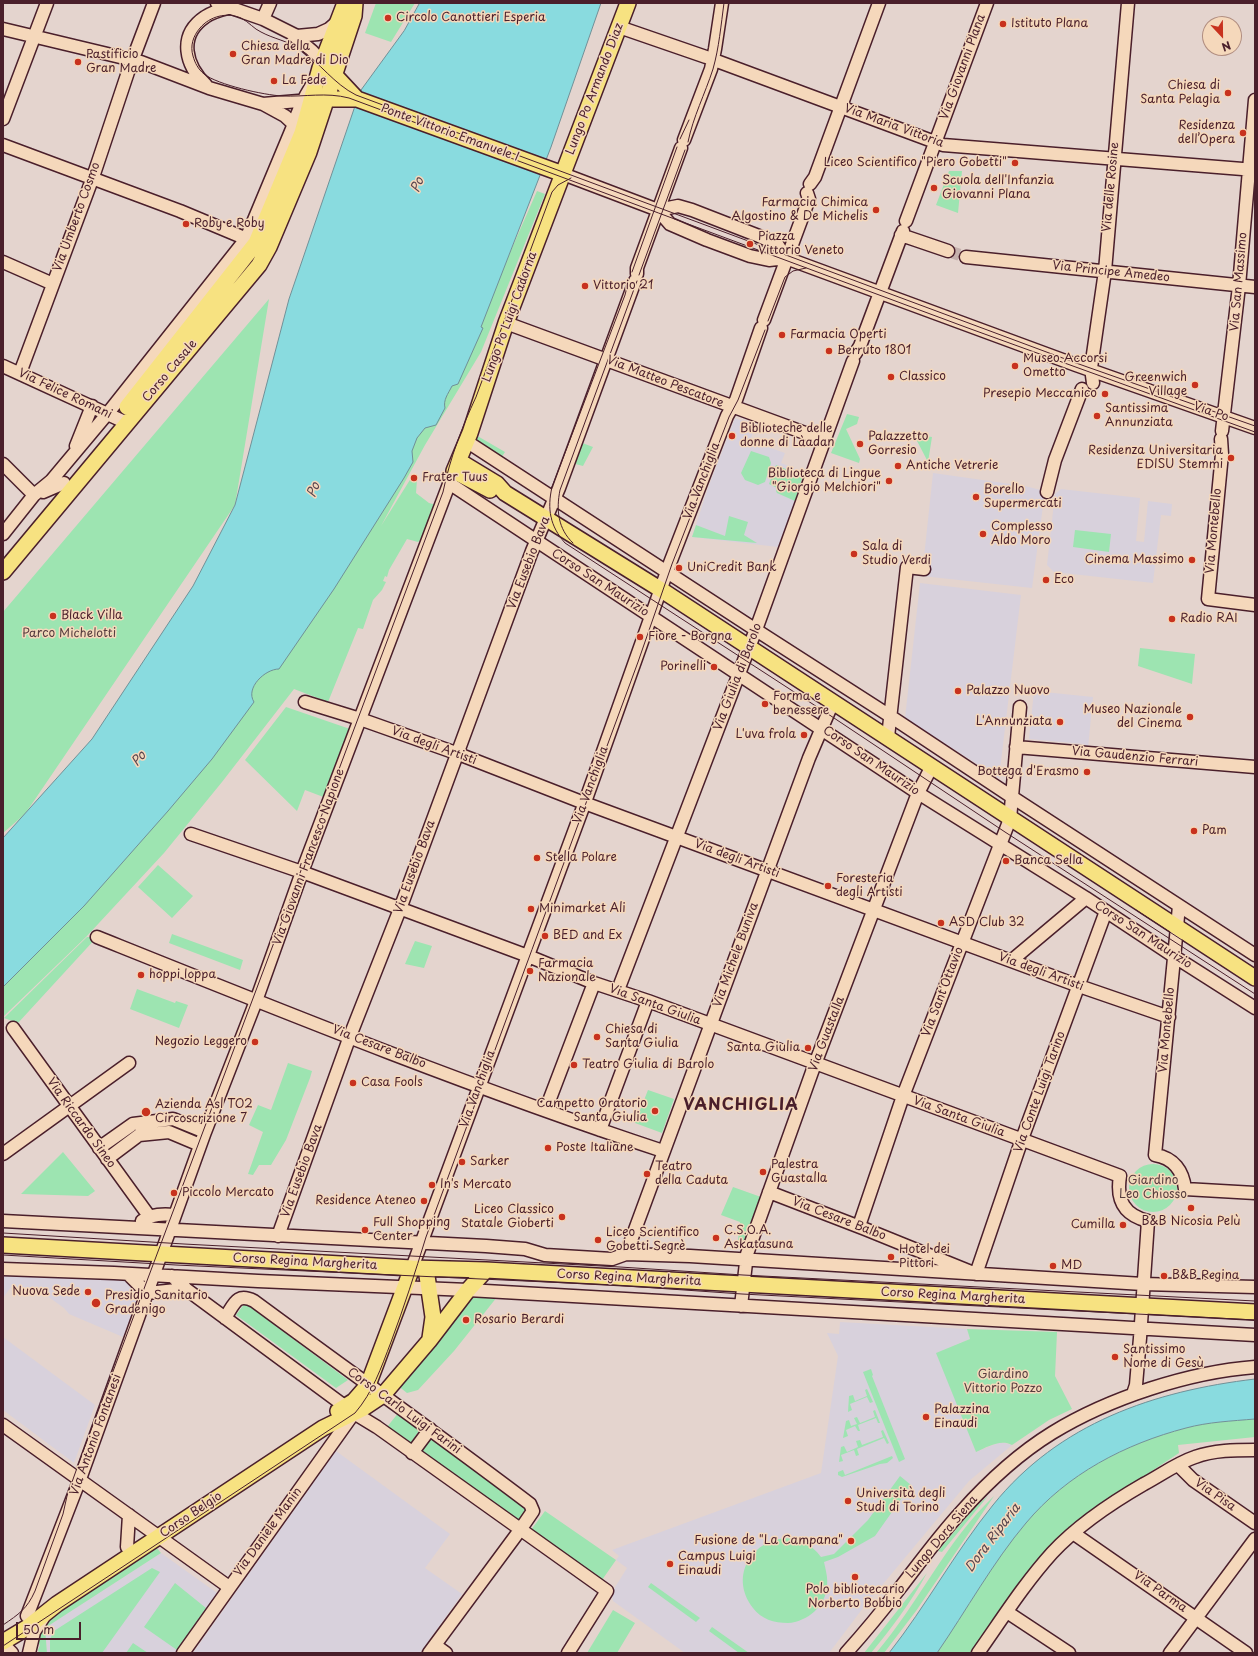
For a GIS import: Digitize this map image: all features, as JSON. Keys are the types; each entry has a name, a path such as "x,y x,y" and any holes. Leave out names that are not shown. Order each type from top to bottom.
{"main road":[{"name":"Lungo Po Armando Diaz","path":"563,174 628,3"},
{"path":"349,8 336,23 317,78 307,100 358,99"},
{"name":"Corso Casale","path":"3,556 118,418 258,265 269,247 309,152 334,75 349,8"},
{"path":"322,62 358,99"},
{"name":"Ponte Vittorio Emanuele I","path":"358,99 563,174"},
{"name":"Corso Casale","path":"3,572 251,241 294,154 298,128 307,100"},
{"name":"Lungo Po Luigi Cadorna","path":"454,472 506,323 563,174"},
{"name":"Corso San Maurizio","path":"454,472 497,484 505,493 662,590 1255,978"},
{"name":"Corso Regina Margherita","path":"3,1245 1255,1312"},
{"path":"419,1268 430,1289 433,1317 429,1340"},
{"name":"Corso Belgio","path":"350,1410 368,1385 404,1288 419,1268"},
{"name":"Corso Belgio","path":"3,1643 28,1627 155,1534 316,1421 372,1403 383,1395 486,1270"},
{"name":"Corso Belgio","path":"3,1632 127,1547 155,1534"}],"street":[{"path":"3,119 48,3"},
{"name":"Via Umberto Cosmo","path":"20,373 93,177 154,3"},
{"path":"263,19 270,3"},
{"path":"658,210 713,59 722,3"},
{"path":"786,258 879,3"},
{"name":"Via Giovanni Plana","path":"904,229 987,3"},
{"name":"Via delle Rosine","path":"1089,381 1105,271 1128,3"},
{"path":"209,88 195,72 189,61 189,38 196,25 205,16 222,5 263,19 291,34 312,51 322,62"},
{"path":"291,34 302,36 318,34 329,29 336,23"},
{"name":"Via Maria Vittoria","path":"619,27 713,59 943,145 1252,170"},
{"path":"3,29 133,60 209,88 263,104 284,116 298,128"},
{"path":"263,104 307,100"},
{"name":"Via San Massimo","path":"1224,417 1239,286 1249,240 1255,100"},
{"name":"Corso Casale","path":"251,241 298,128"},
{"path":"3,145 93,177 251,241"},
{"path":"563,174 658,210 670,224 707,240 750,256 769,260 786,258 880,292 904,229 943,249"},
{"path":"658,210 678,206 759,236 777,244 786,258"},
{"name":"Via Eusebio Bava","path":"278,1236 350,1036 400,909 456,753 559,488 658,210"},
{"name":"Via Principe Amedeo","path":"966,257 1255,287"},
{"name":"Via Vanchiglia","path":"419,1268 422,1242 585,802 662,590 667,572 731,407 736,400 786,258"},
{"path":"3,262 53,284"},
{"name":"Via Po","path":"880,292 993,334 1009,348 1021,353 1063,368 1076,365 1089,381 1109,368 1156,386 1166,396 1255,428"},
{"name":"Via Giulia di Barolo","path":"618,990 756,630 824,440 880,292"},
{"name":"Via Matteo Pescatore","path":"506,323 824,440"},
{"name":"Via Felice Romani","path":"3,366 118,418"},
{"path":"1047,492 1052,472 1060,461 1089,381"},
{"name":"Corso Casale","path":"72,457 92,406"},
{"name":"Via Montebello","path":"1224,417 1221,435 1222,454 1208,599 1255,605"},
{"name":"Corso Casale","path":"3,534 34,495 50,482 72,457 118,418"},
{"path":"466,441 1255,955"},
{"path":"3,464 34,495 64,484"},
{"name":"Corso San Maurizio","path":"454,472 537,542 652,616 918,793 1106,910 1175,957 1255,1008"},
{"name":"Via Giovanni Francesco Napione","path":"162,1253 200,1145 256,1001 302,872 454,472"},
{"path":"888,737 906,567 924,570"},
{"name":"Via degli Artisti","path":"305,702 360,719 456,753 767,871 874,909 1079,986 1169,1017"},
{"name":"Via Michele Buniva","path":"626,1254 767,871 821,728 833,702"},
{"name":"Via Sant'Ottavio","path":"859,1226 903,1096 999,844 1010,819 1020,707"},
{"name":"Via Gaudenzio Ferrari","path":"1016,747 1255,767"},
{"name":"Via Guastalla","path":"741,1306 745,1259 768,1192 918,793 932,766"},
{"name":"Via Santa Giulia","path":"191,834 302,872 528,956 594,983 648,1001 1120,1176 1119,1192 1124,1206 1130,1214 1139,1219 1148,1221 1143,1284"},
{"path":"1011,961 1086,898"},
{"name":"Via Montebello","path":"1179,906 1155,1154 1169,1159 1176,1164 1181,1172 1185,1189 1255,1193"},
{"name":"Via Conte Luigi Tarino","path":"976,1274 1022,1139 1106,910"},
{"name":"Via Cesare Balbo","path":"97,937 256,1001 480,1086 600,1130 663,1151"},
{"path":"546,1109 594,983"},
{"path":"600,1130 648,1001"},
{"name":"Via Riccardo Sineo","path":"13,1028 149,1216"},
{"path":"3,1154 129,1063"},
{"path":"107,1159 139,1136 173,1119 205,1132"},
{"path":"99,1148 133,1124 169,1132 200,1145"},
{"path":"179,1136 184,1124"},
{"path":"121,1132 129,1143"},
{"name":"Via Cesare Balbo","path":"768,1192 859,1226 976,1274"},
{"path":"133,1228 149,1216 176,1215"},
{"name":"Corso Regina Margherita","path":"3,1221 524,1248 545,1255 612,1259 626,1254 745,1259 1143,1284 1255,1287"},
{"name":"Via Antonio Fontanesi","path":"27,1616 80,1479 162,1253"},
{"name":"Corso Regina Margherita","path":"3,1269 468,1290 1255,1335"},
{"path":"128,1274 147,1293 186,1289"},
{"path":"172,1276 186,1289 350,1410 378,1427 412,1453 607,1591 568,1653"},
{"path":"225,1318 239,1298 243,1297 254,1301 258,1281"},
{"path":"1133,1394 1136,1384 1141,1329 1143,1284"},
{"name":"Corso Carlo Luigi Farini","path":"254,1301 530,1504 533,1511 520,1530"},
{"name":"Lungo Dora Siena","path":"846,1653 879,1615 961,1512 1000,1474 1052,1433 1102,1407 1133,1394 1175,1382 1236,1369 1255,1368"},
{"name":"Via Daniele Manin","path":"183,1653 350,1410"},
{"path":"3,1426 80,1479 229,1587"},
{"path":"412,1453 430,1429"},
{"path":"978,1653 1030,1579 1048,1558 1073,1533 1117,1500 1195,1456 1209,1453 1255,1450"},
{"name":"Via Pisa","path":"1178,1465 1193,1480 1255,1523"},
{"path":"127,1547 129,1515"},
{"path":"446,1653 432,1649 520,1530"},
{"name":"Via Parma","path":"1073,1533 1246,1653"},
{"path":"1170,1653 1255,1539"},
{"path":"29,1653 34,1632 48,1611"},
{"path":"1007,1612 1069,1653"},
{"path":"3,1643 12,1653"}],"shaded area":[{"path":"735,418 751,424 756,423 750,441 785,453 781,463 804,472 778,547 692,537 708,488"},
{"name":"Complesso Aldo Moro","path":"933,473 1025,486 1045,491 1032,588 922,576"},
{"path":"1061,489 1140,498 1136,541 1144,542 1148,501 1172,504 1171,516 1161,515 1153,583 1054,572 1047,565 1055,494"},
{"name":"Palazzo Nuovo","path":"920,583 1021,595 999,778 905,718"},
{"name":"L'Annunziata","path":"1034,691 1093,697 1088,748 1085,744 1029,739"},
{"name":"Presidio Sanitario Gradenigo","path":"3,1271 126,1276 129,1286 139,1295 123,1337 69,1314 64,1308 36,1288 11,1287 3,1298"},
{"name":"Università degli Studi di Torino","path":"840,1322 967,1329 970,1339 937,1353 976,1452 998,1443 1012,1445 969,1481 863,1608 829,1653 685,1653 613,1601 612,1592 627,1568 616,1560 619,1556 612,1550 821,1473 838,1356 827,1333 839,1334"},
{"path":"3,1337 95,1405 74,1463 3,1410"},
{"path":"336,1451 450,1534 425,1568 462,1594 420,1653 193,1653"},
{"path":"161,1553 217,1593 175,1653 47,1653 45,1628"}],"green space":[{"name":"Circolo Canottieri Esperia","path":"376,3 415,3 391,42 365,33"},
{"path":"949,171 962,171 958,213 936,205"},
{"path":"537,191 545,194 481,352 425,445 381,526 413,475 417,479 416,493 429,503 440,506 431,530 418,542 407,539 389,570 387,577 385,576 383,581 386,582 382,590 373,600 363,629 358,628 328,702 294,689 222,782 164,853 86,937 3,1017 3,973 408,443 455,378"},
{"name":"Parco Michelotti","path":"269,299 235,505 25,814 3,833 3,612"},
{"path":"847,414 859,417 857,424 846,429 860,459 859,463 831,453"},
{"path":"474,434 505,452 499,461 470,443"},
{"path":"918,435 932,437 928,462 916,439"},
{"path":"577,441 593,447 583,466 568,462"},
{"path":"751,451 769,457 771,463 765,482 758,485 745,480 741,473"},
{"path":"776,465 803,476 795,501 777,493 777,488 769,484"},
{"path":"729,516 748,522 744,535 757,543 692,537 696,525 725,536"},
{"path":"1075,530 1111,534 1109,552 1073,547"},
{"path":"1140,648 1195,654 1192,684 1138,666"},
{"path":"286,707 350,729 326,798 305,790 297,811 245,760"},
{"path":"158,865 193,896 172,918 138,887"},
{"path":"172,934 243,960 240,970 169,943"},
{"path":"87,937 97,937 18,1023 4,1018"},
{"path":"415,941 432,946 424,968 405,964"},
{"path":"137,989 175,1003 176,1001 188,1005 179,1028 130,1009"},
{"path":"288,1063 312,1071 310,1078 286,1140 271,1165 259,1165 253,1175 248,1174 263,1132 249,1125 258,1105 271,1110"},
{"name":"Campetto Oratorio Santa Giulia","path":"648,1090 674,1099 662,1133 635,1123"},
{"path":"63,1152 95,1191 88,1196 21,1194"},
{"name":"Giardino Leo Chiosso","path":"1153,1164 1162,1166 1170,1171 1175,1179 1177,1188 1175,1197 1170,1205 1162,1210 1153,1212 1144,1210 1136,1205 1131,1197 1129,1188 1131,1179 1136,1171 1144,1166"},
{"path":"733,1187 761,1197 745,1244 738,1240 740,1222 721,1215"},
{"path":"468,1290 501,1292 454,1351 418,1390 407,1393 397,1385"},
{"path":"245,1303 348,1380 336,1388 236,1315"},
{"name":"Giardino Vittorio Pozzo","path":"967,1329 1057,1332 1055,1376 1072,1409 1049,1420 1012,1445 1008,1443 998,1443 976,1452 936,1353 970,1339"},
{"path":"871,1369 872,1376 905,1459 899,1462 863,1372"},
{"path":"867,1389 873,1402 870,1403 867,1397 850,1404 852,1410 848,1412 849,1396 853,1395 855,1401 867,1396 865,1390"},
{"path":"875,1410 880,1423 878,1423 876,1418 858,1425 860,1431 858,1431 855,1426 846,1430 848,1436 843,1438 846,1421 849,1420 851,1426 857,1424 854,1418 857,1417 860,1423 875,1417 873,1411"},
{"path":"399,1412 421,1428 410,1444 387,1427"},
{"path":"1255,1419 1255,1437 1178,1445 1179,1453 1102,1504 1044,1552 972,1653 937,1653 991,1570 1026,1523 1060,1490 1079,1476 1098,1463 1119,1452 1163,1435 1203,1424"},
{"path":"883,1430 889,1443 887,1444 884,1438 857,1449 859,1455 856,1456 854,1450 841,1455 843,1461 839,1462 841,1447 844,1446 847,1452 858,1447 856,1441 860,1440 862,1445 883,1437 881,1431"},
{"path":"431,1435 532,1508 521,1523 421,1450"},
{"path":"892,1456 893,1458 887,1463 842,1477 838,1475 838,1472 843,1470 845,1475"},
{"path":"900,1476 911,1485 875,1536 838,1557 824,1562 827,1574 826,1593 823,1600 814,1612 802,1620 788,1623 768,1620 756,1612 744,1590 744,1574 749,1559 760,1547 775,1540 791,1539 807,1544 821,1557 834,1554 868,1520"},
{"path":"988,1496 942,1552 938,1551 974,1508"},
{"path":"994,1496 916,1611 884,1653 876,1653 906,1614 961,1532"},
{"path":"545,1511 616,1560 602,1580 531,1530"},
{"path":"156,1547 161,1553 45,1628 47,1653 39,1653 38,1650 40,1645 37,1642 40,1638 39,1634 44,1620"},
{"path":"152,1568 160,1572 102,1653 50,1653 50,1639 54,1631"},
{"path":"927,1573 908,1604 886,1634 871,1653 864,1653"},
{"path":"175,1583 206,1608 177,1650 144,1627"},
{"path":"651,1583 700,1618 696,1622 648,1587"},
{"path":"613,1610 635,1623 617,1653 587,1653"},
{"path":"712,1627 749,1653 739,1653 709,1631"},
{"path":"133,1643 148,1653 126,1653"}],"water":[{"name":"Po","path":"420,3 601,3 551,147 481,327 483,328 458,384 452,386 445,400 445,408 436,425 425,428 417,438 412,451 413,462 404,478 334,589 279,669 268,672 254,685 252,697 254,702 212,759 168,811 84,906 3,987 3,838 92,739 193,586 235,505 289,299 355,106 361,90 404,31"},
{"name":"Dora Riparia","path":"1255,1379 1255,1419 1203,1424 1186,1428 1141,1443 1098,1463 1060,1490 1026,1523 991,1570 937,1653 889,1653 916,1617 966,1541 993,1505 1019,1477 1048,1452 1078,1432 1111,1416 1145,1403 1181,1392 1217,1384"}],"tunnel":[{"path":"948,251 966,257"}],"tram line":[{"path":"688,142 713,69 720,36 724,3"},
{"path":"1255,426 1076,363 356,95 341,85 300,49 258,31 247,21 236,16 225,15 214,18 204,24 194,38 192,52 197,66 204,74 230,86 253,92 282,96 332,95 349,98 968,328 1255,432"},
{"path":"680,139 689,120"},
{"path":"632,272 677,147"},
{"path":"639,275 685,150"},
{"path":"3,1625 22,1611 35,1591 63,1514 67,1496 82,1454 443,492 457,443 476,397 552,192 558,185 571,178"},
{"path":"768,321 785,277 793,271 806,268"},
{"path":"629,279 625,295 552,487 550,503 551,517 556,530 565,543 1255,994"},
{"path":"573,543 564,532 559,519 558,505 560,490 637,281"},
{"path":"3,1646 355,1413 367,1397 391,1342 426,1237 638,662 672,564 729,417 738,400 765,330"},
{"path":"1136,910 1185,942"},
{"path":"3,1233 743,1275 1255,1301"},
{"path":"3,1255 176,1265 612,1285 742,1294 1255,1320"}],"place":[{"name":"Circolo Canottieri Esperia","path":"388,18"},
{"name":"Istituto Plana","path":"1003,24"},
{"name":"Chiesa della Gran Madre di Dio","path":"233,54"},
{"name":"Pastificio Gran Madre","path":"78,62"},
{"name":"La Fede","path":"274,81"},
{"name":"Chiesa di Santa Pelagia","path":"1228,93"},
{"name":"Residenza dell’Opera","path":"1243,133"},
{"name":"Liceo Scientifico \"Piero Gobetti\"","path":"1015,163"},
{"name":"Scuola dell'Infanzia Giovanni Plana","path":"934,188"},
{"name":"Farmacia Chimica Algostino & De Michelis","path":"876,210"},
{"name":"Roby e Roby","path":"186,224"},
{"name":"Piazza Vittorio Veneto","path":"750,244"},
{"name":"Vittorio 21","path":"585,286"},
{"name":"Farmacia Operti","path":"782,335"},
{"name":"Berruto 1801","path":"829,351"},
{"name":"Museo Accorsi Ometto","path":"1015,366"},
{"name":"Classico","path":"891,377"},
{"name":"Greenwich Village","path":"1195,385"},
{"name":"Presepio Meccanico","path":"1105,394"},
{"name":"Santissima Annunziata","path":"1097,416"},
{"name":"Biblioteche delle donne di Làadan","path":"732,436"},
{"name":"Palazzetto Gorresio","path":"860,444"},
{"name":"Residenza Universitaria EDISU Stemmi","path":"1231,458"},
{"name":"Antiche Vetrerie","path":"898,466"},
{"name":"Frater Tuus","path":"414,478"},
{"name":"Biblioteca di Lingue \"Giorgio Melchiori\"","path":"889,481"},
{"name":"Borello Supermercati","path":"976,497"},
{"name":"Complesso Aldo Moro","path":"983,534"},
{"name":"Sala di Studio Verdi","path":"854,554"},
{"name":"Cinema Massimo","path":"1192,560"},
{"name":"UniCredit Bank","path":"679,568"},
{"name":"Eco","path":"1046,580"},
{"name":"Black Villa","path":"53,616"},
{"name":"Radio RAI","path":"1172,619"},
{"name":"Fiore - Borgna","path":"640,637"},
{"name":"Porinelli","path":"714,667"},
{"name":"Palazzo Nuovo","path":"958,691"},
{"name":"Forma e benessere","path":"765,704"},
{"name":"Museo Nazionale del Cinema","path":"1190,717"},
{"name":"L'Annunziata","path":"1060,722"},
{"name":"L'uva frola","path":"804,735"},
{"name":"Bottega d'Erasmo","path":"1087,772"},
{"name":"Pam","path":"1194,831"},
{"name":"Stella Polare","path":"537,858"},
{"name":"Banca Sella","path":"1006,861"},
{"name":"Foresteria degli Artisti","path":"828,886"},
{"name":"Minimarket Ali","path":"531,909"},
{"name":"ASD Club 32","path":"941,923"},
{"name":"BED and Ex","path":"545,936"},
{"name":"Farmacia Nazionale","path":"530,971"},
{"name":"hoppi loppa","path":"141,975"},
{"name":"Chiesa di Santa Giulia","path":"597,1037"},
{"name":"Negozio Leggero","path":"255,1042"},
{"name":"Santa Giulia","path":"808,1048"},
{"name":"Teatro Giulia di Barolo","path":"574,1065"},
{"name":"Casa Fools","path":"353,1083"},
{"name":"Campetto Oratorio Santa Giulia","path":"655,1111"},
{"name":"Azienda Asl TO2 Circoscrizione 7","path":"146,1112"},
{"name":"Poste Italiane","path":"548,1148"},
{"name":"Sarker","path":"462,1162"},
{"name":"Palestra Guastalla","path":"763,1172"},
{"name":"Teatro della Caduta","path":"647,1174"},
{"name":"In's Mercato","path":"432,1185"},
{"name":"Piccolo Mercato","path":"174,1193"},
{"name":"Residence Ateneo","path":"424,1201"},
{"name":"B&B Nicosia Pelù","path":"1191,1208"},
{"name":"Liceo Classico Statale Gioberti","path":"562,1217"},
{"name":"Cumilla","path":"1123,1225"},
{"name":"Full Shopping Center","path":"365,1230"},
{"name":"C.S.O.A. Askatasuna","path":"716,1238"},
{"name":"Liceo Scientifico Gobetti Segrè","path":"598,1240"},
{"name":"Hotel dei Pittori","path":"891,1257"},
{"name":"MD","path":"1053,1266"},
{"name":"B&B Regina","path":"1164,1276"},
{"name":"Nuova Sede","path":"88,1292"},
{"name":"Presidio Sanitario Gradenigo","path":"96,1303"},
{"name":"Rosario Berardi","path":"466,1320"},
{"name":"Santissimo Nome di Gesù","path":"1115,1357"},
{"name":"Palazzina Einaudi","path":"926,1417"},
{"name":"Università degli Studi di Torino","path":"848,1501"},
{"name":"Fusione de \"La Campana\"","path":"851,1541"},
{"name":"Campus Luigi Einaudi","path":"670,1564"},
{"name":"Polo bibliotecario Norberto Bobbio","path":"855,1577"}],"district":[{"name":"VANCHIGLIA","path":"741,1106"}]}
